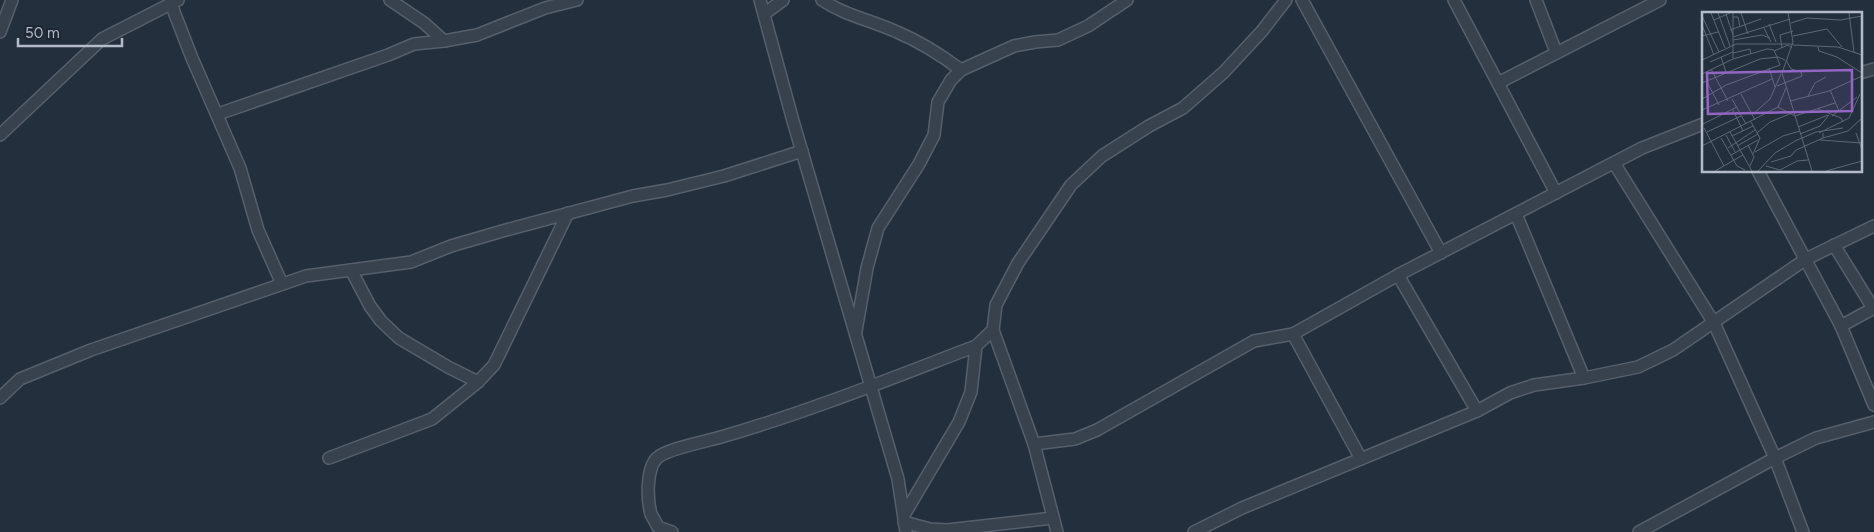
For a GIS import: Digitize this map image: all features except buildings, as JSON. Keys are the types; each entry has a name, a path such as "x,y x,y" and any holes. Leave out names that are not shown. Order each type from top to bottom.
{"street":[{"path":"0,32 12,0"},
{"path":"390,0 424,23 444,41"},
{"path":"218,114 388,55 414,44 478,35 545,8 577,0"},
{"path":"760,0 802,151 872,385 898,479 905,523"},
{"path":"764,14 783,0"},
{"path":"822,0 837,10 896,31 934,50 961,70"},
{"path":"856,333 867,268 878,228 919,164 934,135 938,102 951,80 961,70 1014,46 1058,40 1088,26 1127,0"},
{"path":"1057,532 1034,444 993,330 996,305 1018,263 1071,185 1102,156 1190,102 1224,72 1262,31 1286,0"},
{"path":"1302,0 1441,253"},
{"path":"1454,0 1556,193"},
{"path":"1536,0 1556,52"},
{"path":"1498,83 1660,0"},
{"path":"0,135 102,40 175,2 192,58 240,168 258,230 282,284"},
{"path":"1034,444 1075,439 1097,430 1254,341 1293,334 1398,275 1642,148 1702,124"},
{"path":"0,398 20,379 91,350 306,276 411,262 451,246 633,196 724,176 802,151"},
{"path":"1614,163 1714,323 1775,458 1803,532"},
{"path":"1759,172 1841,326 1874,405"},
{"path":"329,458 432,419 478,382 494,365 568,213"},
{"path":"1516,214 1584,378"},
{"path":"1194,532 1242,508 1477,411 1510,393 1534,385 1584,378 1638,367 1673,350 1806,259 1874,226"},
{"path":"1834,245 1873,308 1841,326"},
{"path":"351,270 370,306 381,321 400,338 448,367 478,382"},
{"path":"1398,275 1477,411"},
{"path":"672,532 658,527 651,513 648,492 649,475 657,458 671,451 740,431 872,385 976,346 993,330"},
{"path":"1293,334 1361,460"},
{"path":"905,523 959,422 971,392 976,346"},
{"path":"1639,532 1775,458 1816,438 1874,422"},
{"path":"905,523 930,530 948,530 1053,518"}]}
